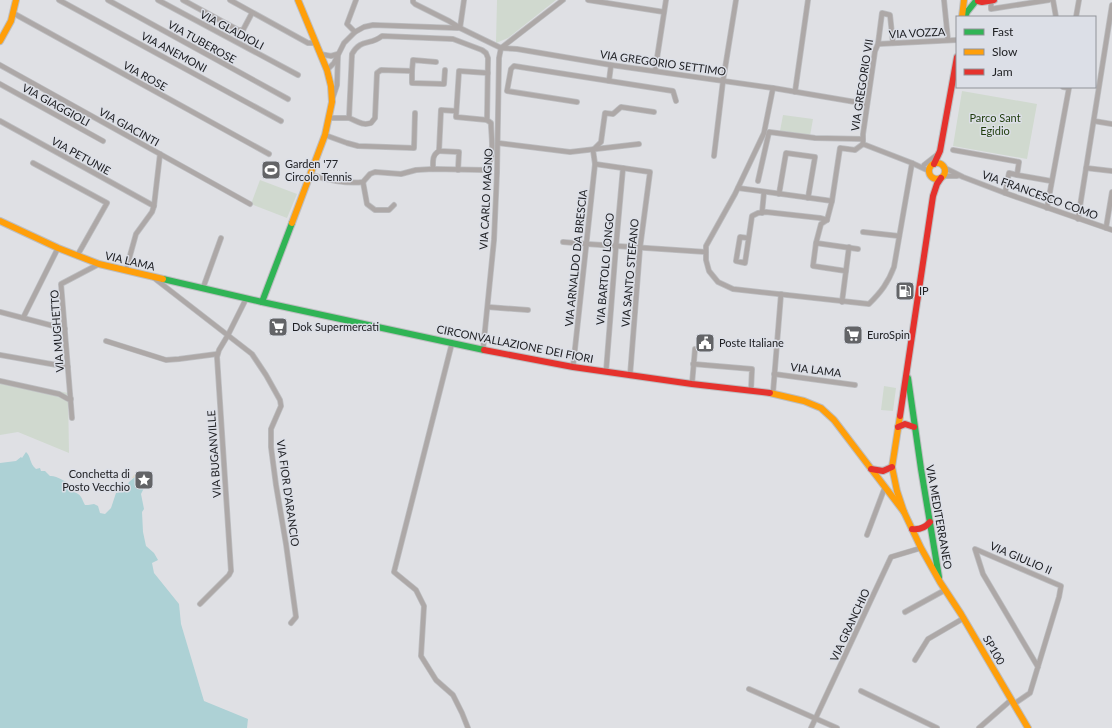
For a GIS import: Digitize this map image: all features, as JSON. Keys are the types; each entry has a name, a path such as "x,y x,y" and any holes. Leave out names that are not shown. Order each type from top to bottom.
{"street":[{"path":"0,40 11,21 16,0"},
{"name":"VIA ANEMONI","path":"59,0 281,121"},
{"name":"VIA TUBEROSE","path":"108,0 288,99"},
{"name":"VIA GLADIOLI","path":"158,0 298,75"},
{"path":"184,0 238,30 243,30 252,13"},
{"path":"230,0 308,43 316,43"},
{"path":"298,0 326,70 331,86 332,102"},
{"path":"355,32 347,24 356,0"},
{"name":"VIA GREGORIO SETTIMO","path":"413,0 415,4 501,48 517,49 611,65 773,88 867,104"},
{"path":"326,70 334,63 344,43 355,32 364,27 373,25 460,28 464,0"},
{"path":"501,48 563,0"},
{"path":"588,0 664,12"},
{"path":"655,71 666,0"},
{"path":"714,156 723,81 736,0"},
{"path":"795,92 808,0"},
{"path":"944,0 948,40"},
{"path":"960,0 960,16"},
{"path":"960,16 965,0 972,2 993,0 991,9 1049,0"},
{"path":"1053,0 1056,16"},
{"path":"1076,16 1079,0"},
{"path":"965,16 967,12 978,1"},
{"path":"1078,219 1110,32 1112,5"},
{"name":"VIA ROSE","path":"13,13 269,154"},
{"name":"VIA GREGORIO VII","path":"893,43 890,15 882,13 867,104 863,142 912,163 930,174"},
{"path":"349,118 352,54 356,47 377,40 382,36 453,39 486,53 488,58 487,120"},
{"name":"VIA VOZZA","path":"878,44 956,40"},
{"name":"VIA CARLO MAGNO","path":"483,350 494,240 498,154 499,58 501,48"},
{"path":"320,54 331,56 338,54"},
{"path":"262,302 325,135 337,85 338,54"},
{"path":"436,62 413,60 412,83 444,84 445,70"},
{"path":"933,196 930,174 940,151 956,63"},
{"name":"VIA GIACINTI","path":"0,65 250,204"},
{"path":"609,81 611,65"},
{"path":"507,91 511,69 514,66 673,91 676,101"},
{"path":"329,118 349,118 360,124 371,124 375,118 377,73 381,70 412,71"},
{"path":"310,174 332,180 357,183 363,182 370,174 375,172 401,174 416,170 433,169 485,170 489,166 491,160 491,123 487,120 456,117 456,111 459,71 488,73"},
{"path":"488,80 499,80"},
{"name":"VIA GIAGGIOLI","path":"0,84 103,141"},
{"path":"773,88 764,133 738,188 706,246 706,260 709,271 718,282 733,289 869,304 882,291 889,280 894,267 912,163"},
{"path":"1047,208 1068,88"},
{"path":"499,90 577,102"},
{"path":"593,150 601,142 605,113 613,114 621,107 654,112"},
{"path":"439,151 441,110 456,111"},
{"path":"325,135 358,146 414,148 415,113"},
{"name":"VIA PETUNIE","path":"0,121 154,206"},
{"path":"1094,121 1112,124"},
{"path":"758,180 769,132 863,142"},
{"path":"846,271 813,266 816,243 821,224 827,220 832,201 840,148 855,150 863,142"},
{"path":"498,143 570,152 639,144"},
{"name":"VIA ARNALDO DA BRESCIA","path":"573,367 595,164 593,150"},
{"path":"953,150 1019,162 1017,175"},
{"path":"433,169 433,156 439,151 459,152 458,170"},
{"path":"924,165 935,157 940,151"},
{"path":"907,370 933,196 944,171 940,151"},
{"path":"779,194 786,153 814,157 808,198"},
{"path":"126,270 136,234 152,212 154,206 160,154"},
{"path":"491,154 498,154"},
{"path":"33,163 107,203 77,256"},
{"name":"VIA GREGORIO VII","path":"912,163 933,165"},
{"path":"595,164 623,168"},
{"path":"933,165 938,164 942,166"},
{"name":"VIA FRANCESCO COMO","path":"942,166 963,177 1005,193 1112,230"},
{"name":"VIA SANTO STEFANO","path":"623,168 650,172 640,248 630,376"},
{"name":"VIA BARTOLO LONGO","path":"606,372 623,168"},
{"path":"1086,168 1112,172"},
{"path":"930,174 936,179 942,177"},
{"path":"1005,193 1009,174 1051,181"},
{"name":"VIA FRANCESCO COMO","path":"942,177 963,177"},
{"path":"363,182 367,204 375,210 388,210 394,205"},
{"path":"738,188 832,201"},
{"path":"762,213 764,192"},
{"path":"1106,228 1112,192"},
{"path":"748,238 740,237 736,261 745,263 752,216 766,212 827,220"},
{"name":"VIA LAMA","path":"0,221 58,248 99,264 262,302"},
{"path":"862,232 899,236"},
{"path":"203,288 221,238"},
{"path":"563,242 706,252"},
{"path":"816,243 858,249"},
{"path":"23,318 58,248"},
{"path":"842,302 850,248"},
{"name":"VIA MUGHETTO","path":"72,418 61,284 99,264"},
{"name":"VIA FIOR D'ARANCIO","path":"153,277 248,351 255,358 280,400 281,406 270,429 276,485 296,617 291,623"},
{"path":"773,392 781,294"},
{"path":"106,341 166,360 217,354 246,299"},
{"name":"CIRCONVALLAZIONE DEI FIORI","path":"262,302 483,350 573,367 692,384 773,392 804,401 821,408 834,420 904,512"},
{"path":"488,307 528,310"},
{"path":"0,312 65,329"},
{"path":"452,343 394,572 416,590 424,606 421,656 436,680 453,696 468,728"},
{"path":"692,384 695,349"},
{"name":"VIA BUGANVILLE","path":"200,604 229,575 231,571 217,354"},
{"path":"0,355 68,367"},
{"path":"693,364 752,369 751,390"},
{"name":"VIA MEDITERRANEO","path":"907,370 914,427 940,582"},
{"name":"VIA MEDITERRANEO","path":"907,370 892,467 904,512 921,548 940,582"},
{"name":"VIA LAMA","path":"774,374 855,385"},
{"path":"0,381 59,394 71,399"},
{"path":"898,427 905,424 914,427"},
{"path":"871,469 883,471 892,467"},
{"path":"867,535 885,487"},
{"path":"912,529 921,529 930,522"},
{"path":"921,548 928,547 934,542"},
{"name":"VIA GRANCHIO","path":"811,728 891,557 921,548"},
{"name":"VIA GIULIO II","path":"979,728 1013,702 1030,693 1059,597 1061,586 975,549 983,574 1038,666"},
{"name":"SP100","path":"940,582 964,618 1028,728"},
{"path":"905,612 945,590"},
{"path":"915,660 928,639 964,618"},
{"path":"749,689 837,728"},
{"path":"861,692 937,728"}],"green space":[{"path":"497,0 556,0 508,38 496,43"},
{"name":"Parco Sant Egidio","path":"962,91 1037,104 1027,159 953,146"},
{"path":"783,115 813,119 810,136 780,131"},
{"path":"260,180 297,194 287,218 251,204"},
{"path":"0,379 68,393 69,453 18,432 0,435"},
{"path":"884,386 896,388 893,411 881,410"}],"sand":[{"name":"Conchetta di Posto Vecchio","path":"138,472 147,477 149,482 148,488 140,480 132,478"}],"water":[{"path":"26,452 36,469 40,468 41,471 45,471 50,476 67,483 71,486 73,492 80,495 85,505 94,504 98,506 100,513 105,514 111,508 116,493 121,492 121,487 127,486 135,477 143,481 145,486 141,494 144,509 142,512 143,532 146,546 154,553 158,560 152,563 154,573 179,604 181,624 204,701 248,719 247,728 0,728 0,463 16,461 21,457 22,458"}],"traffic: fast":[{"path":"965,16 975,2"},
{"path":"292,223 262,302 484,350"},
{"path":"163,279 262,302"},
{"path":"908,378 939,577"}],"traffic: slow":[{"path":"0,41 11,21 16,0"},
{"path":"292,223 325,135 332,102 331,86 327,70 298,0"},
{"path":"962,16 964,0"},
{"path":"937,163 944,168 945,171 940,178 937,179 930,174 929,171 934,164 937,163"},
{"path":"0,221 58,248 99,264 163,279"},
{"path":"770,393 804,401 821,408 834,420 904,512"},
{"path":"900,416 892,467 897,491 904,512 921,548 940,582 961,614 1028,728"}],"traffic: jam":[{"path":"978,1 982,2 994,0"},
{"path":"934,164 940,151 956,63"},
{"path":"900,416 933,196 937,184 941,178"},
{"path":"484,350 573,367 692,384 770,393"},
{"path":"898,427 905,424 914,427"},
{"path":"871,469 883,471 892,467"},
{"path":"912,529 922,528 930,522"}],"place":[{"name":"Garden '77 Circolo Tennis","path":"271,170"},
{"name":"IP","path":"905,291"},
{"name":"Dok Supermercati","path":"278,327"},
{"name":"EuroSpin","path":"853,335"},
{"name":"Poste Italiane","path":"705,343"},
{"name":"Conchetta di Posto Vecchio","path":"144,480"}]}
